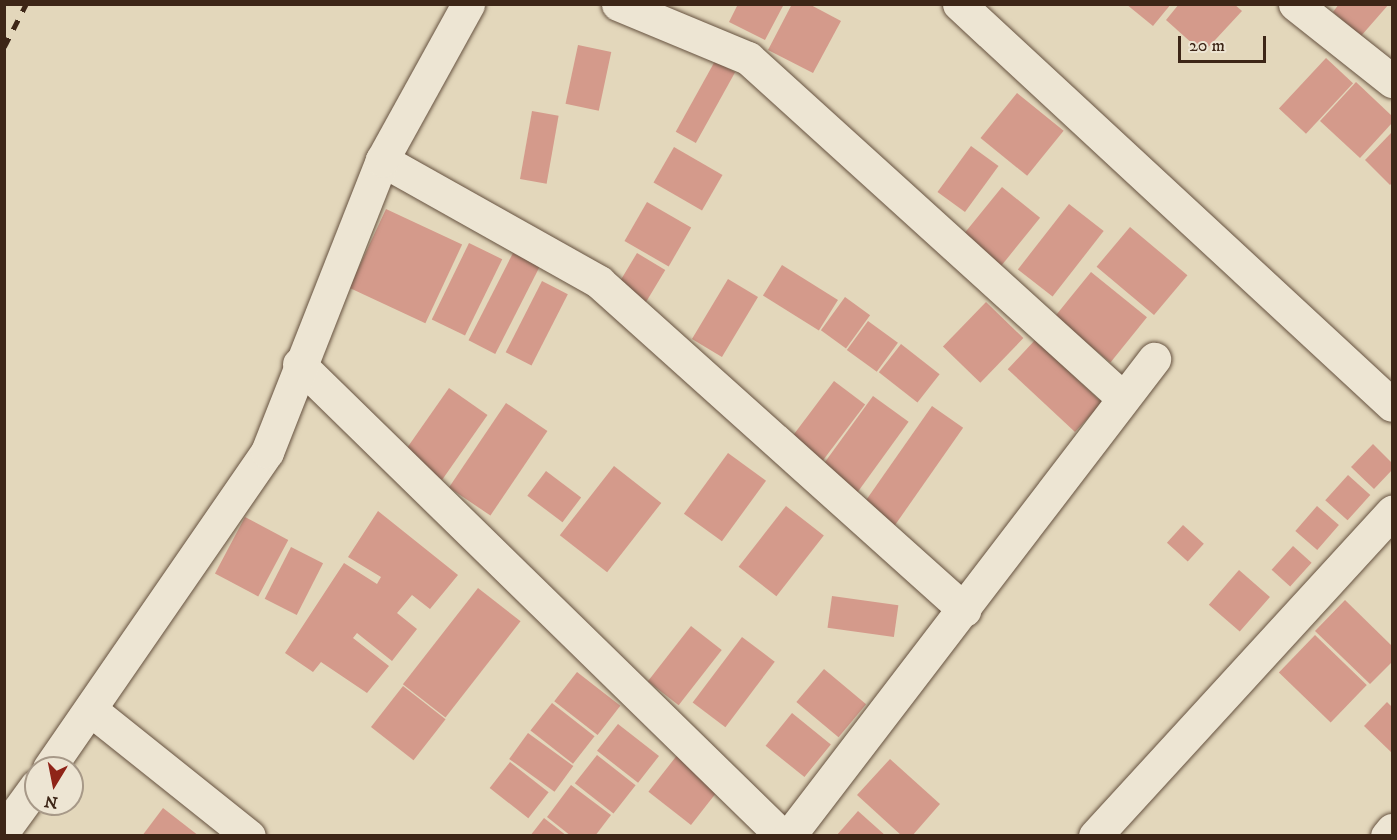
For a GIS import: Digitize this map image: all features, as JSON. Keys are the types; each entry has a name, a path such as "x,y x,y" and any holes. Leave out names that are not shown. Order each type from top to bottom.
{"street":[{"path":"58,756 267,452 299,364 382,160 468,4"},
{"path":"618,4 748,58 1123,398"},
{"path":"960,4 1392,405"},
{"path":"1295,4 1392,81"},
{"path":"382,160 599,282 965,609"},
{"path":"789,836 965,609 1154,359"},
{"path":"299,364 782,836"},
{"path":"1095,836 1392,512"},
{"path":"91,710 249,836"},
{"path":"4,830 24,802"},
{"path":"1387,836 1392,830"}],"building":[{"path":"738,4 784,4 765,40 729,22"},
{"path":"792,4 809,4 841,21 813,73 768,50"},
{"path":"1126,4 1171,4 1153,26"},
{"path":"1179,4 1234,4 1242,11 1203,53 1166,20"},
{"path":"1339,4 1389,4 1361,36 1333,12"},
{"path":"578,45 611,52 599,111 566,104"},
{"path":"1326,58 1353,83 1306,134 1279,108"},
{"path":"715,61 735,72 696,143 676,132"},
{"path":"1356,82 1392,116 1392,123 1360,158 1320,121"},
{"path":"1017,93 1064,131 1027,176 980,138"},
{"path":"532,111 559,116 547,184 520,179"},
{"path":"1392,132 1392,183 1390,185 1365,160"},
{"path":"971,146 999,166 965,212 937,192"},
{"path":"674,147 722,175 702,211 654,183"},
{"path":"1002,187 1040,218 997,271 959,241"},
{"path":"647,202 691,228 669,266 624,241"},
{"path":"1069,204 1104,231 1053,296 1018,269"},
{"path":"386,209 462,244 425,323 349,288"},
{"path":"1130,227 1187,275 1154,315 1097,267"},
{"path":"469,243 502,259 465,336 432,319"},
{"path":"513,253 540,267 495,354 469,340"},
{"path":"637,253 665,270 646,303 617,286"},
{"path":"782,265 838,300 819,331 763,296"},
{"path":"1091,272 1147,317 1110,362 1054,317"},
{"path":"728,279 758,297 722,357 692,339"},
{"path":"542,281 568,294 532,365 506,352"},
{"path":"845,297 870,315 846,348 821,330"},
{"path":"986,302 1023,338 980,383 943,347"},
{"path":"868,321 898,343 877,372 847,350"},
{"path":"1035,340 1102,403 1075,432 1008,369"},
{"path":"901,344 940,374 917,403 879,372"},
{"path":"834,381 865,404 817,468 786,445"},
{"path":"449,388 488,415 442,480 404,453"},
{"path":"873,396 909,422 856,495 820,469"},
{"path":"506,403 547,431 490,516 449,488"},
{"path":"932,406 963,428 891,531 860,509"},
{"path":"1373,444 1392,463 1392,470 1374,489 1351,467"},
{"path":"728,453 766,481 722,541 684,514"},
{"path":"614,466 661,503 607,572 560,535"},
{"path":"546,471 581,497 562,522 527,496"},
{"path":"1348,475 1370,495 1348,520 1325,500"},
{"path":"786,506 824,536 776,596 739,567"},
{"path":"1317,506 1339,525 1317,550 1295,531"},
{"path":"378,511 458,575 430,609 412,595 397,613 417,629 392,661 357,633 353,638 389,666 367,693 321,662 313,672 285,653 344,563 377,584 381,577 348,557"},
{"path":"245,517 288,540 258,597 215,574"},
{"path":"1183,525 1204,544 1188,562 1167,543"},
{"path":"1293,546 1312,563 1290,587 1272,570"},
{"path":"291,547 323,563 297,615 265,599"},
{"path":"1239,570 1270,597 1240,632 1209,605"},
{"path":"478,588 521,621 445,717 403,684"},
{"path":"832,596 898,605 894,637 828,628"},
{"path":"1345,600 1392,646 1392,662 1370,684 1315,631"},
{"path":"691,626 722,650 679,705 648,681"},
{"path":"1315,635 1367,685 1331,722 1279,672"},
{"path":"742,637 775,662 725,727 693,702"},
{"path":"824,669 866,704 838,737 796,702"},
{"path":"577,672 620,706 598,735 554,701"},
{"path":"403,686 446,719 414,760 371,727"},
{"path":"1387,702 1392,707 1392,753 1364,726"},
{"path":"552,703 595,736 573,764 530,731"},
{"path":"792,713 831,744 804,777 766,746"},
{"path":"618,724 659,756 638,783 597,751"},
{"path":"528,733 573,766 554,792 509,759"},
{"path":"678,754 721,787 691,825 648,792"},
{"path":"597,755 636,785 613,814 575,783"},
{"path":"890,759 940,804 912,836 902,836 857,795"},
{"path":"510,762 549,792 528,818 490,788"},
{"path":"571,785 611,815 595,836 571,836 547,817"},
{"path":"163,808 199,836 142,836"},
{"path":"858,811 886,836 836,836"},
{"path":"544,818 567,836 530,836"}],"railway":[{"path":"4,47 26,4"}]}
